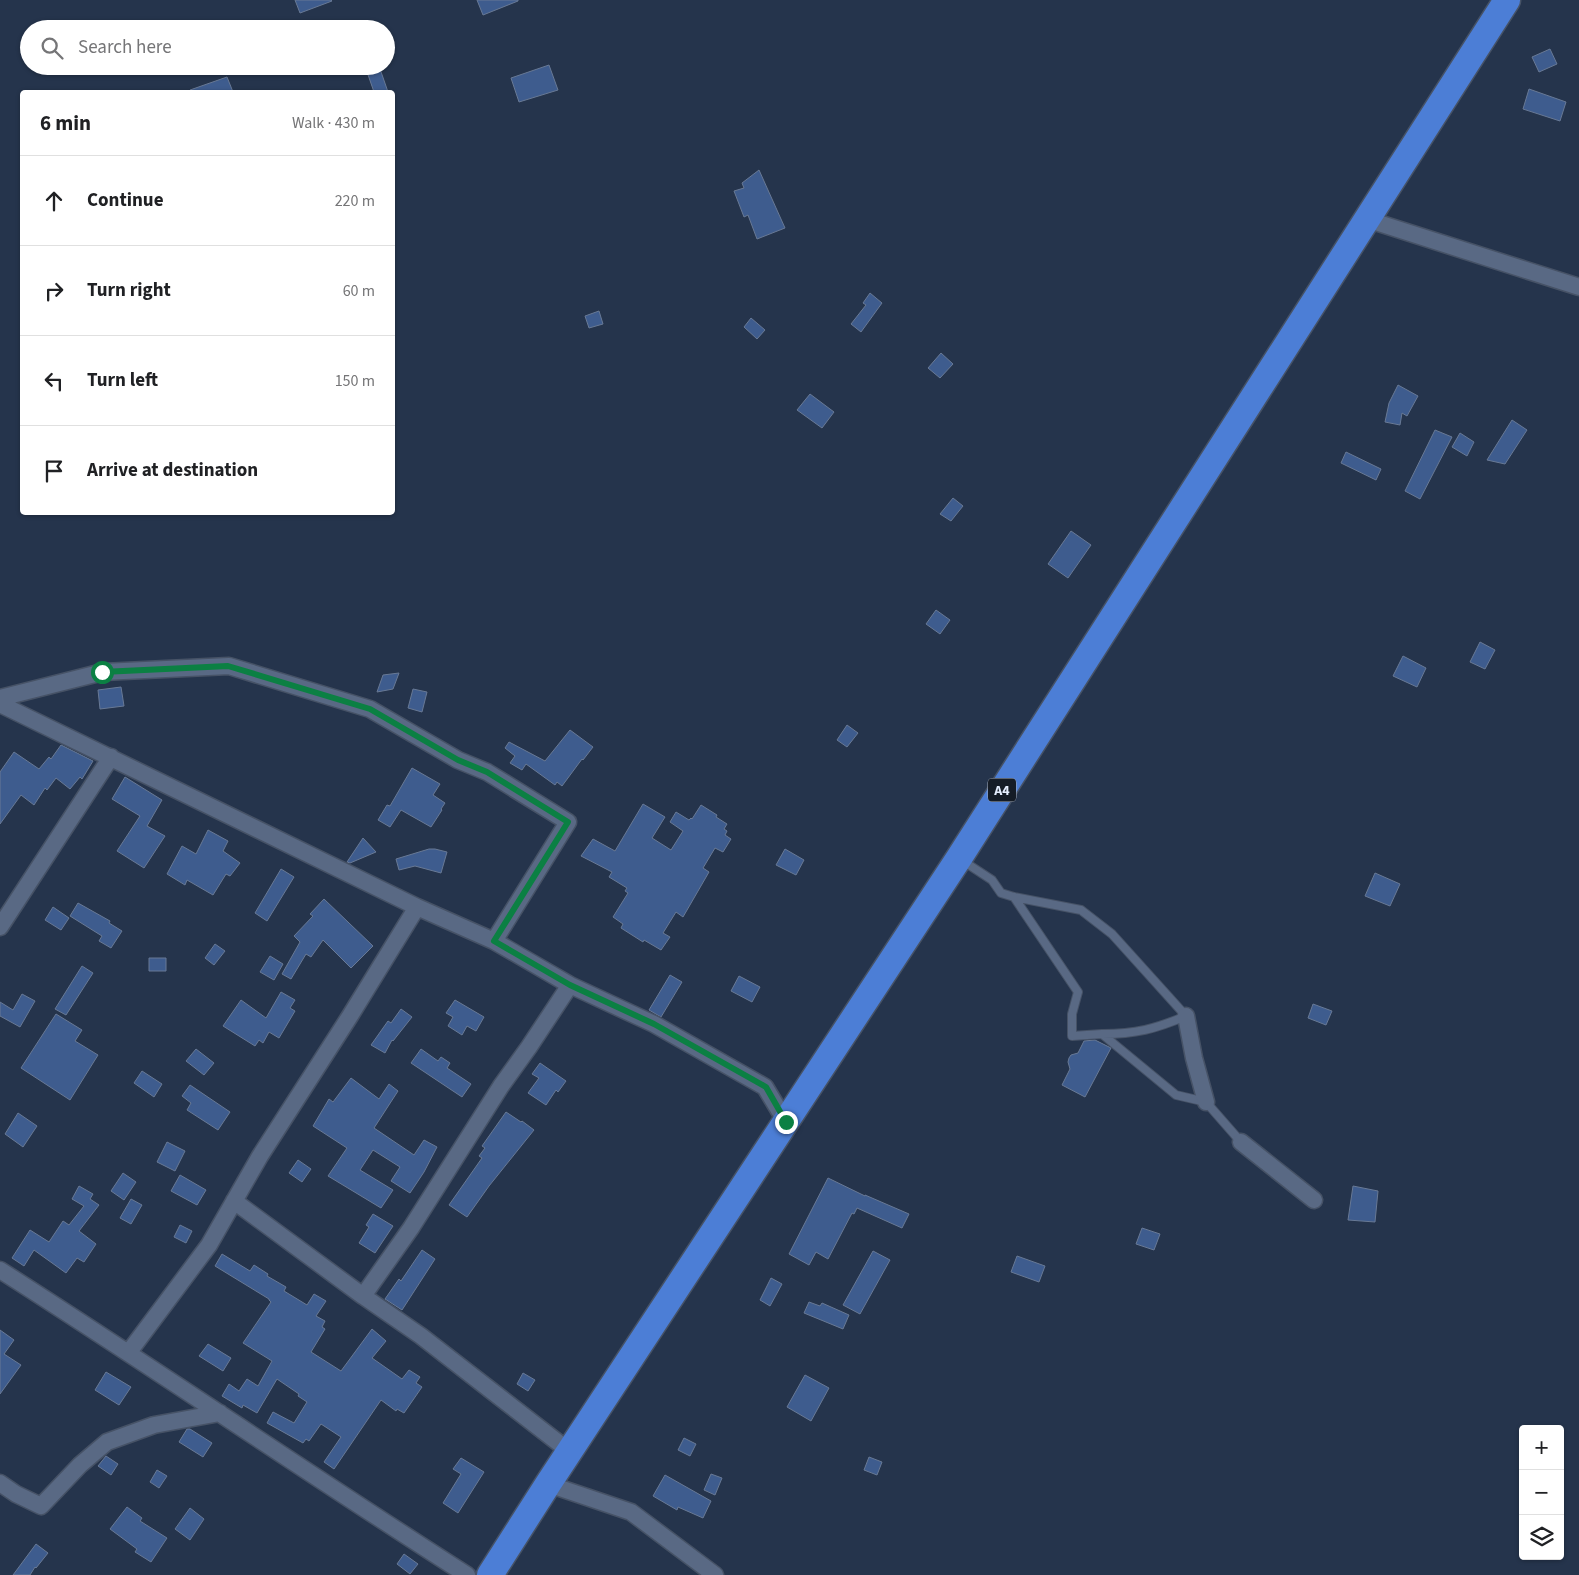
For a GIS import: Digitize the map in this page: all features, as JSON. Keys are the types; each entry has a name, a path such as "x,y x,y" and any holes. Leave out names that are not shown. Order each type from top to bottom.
{"highway":[{"name":"A4","path":"490,1575 569,1451 959,858 1507,0"}],"street":[{"path":"1366,219 1579,287"},
{"path":"0,698 102,672 228,666 370,709 458,760 487,772 568,822 494,941"},
{"path":"0,704 417,907 494,941 570,985 654,1024 766,1087 786,1122"},
{"path":"0,927 111,758"},
{"path":"129,1352 209,1245 260,1156 417,907"},
{"path":"363,1296 410,1228 500,1086 529,1047 570,985"},
{"path":"1186,1016 1194,1058 1206,1102"},
{"path":"1241,1142 1314,1200"},
{"path":"234,1201 363,1296 421,1336 569,1451"},
{"path":"0,1270 129,1352 339,1493 467,1575"},
{"path":"0,1483 16,1494 41,1506 80,1465 107,1442 154,1426 220,1413"},
{"path":"548,1484 631,1512 715,1575"}],"lane":[{"path":"959,858 992,880 1001,893 1081,910 1112,934 1186,1016 1156,1029 1126,1034 1072,1036 1072,1014 1078,992 1014,897"},
{"path":"1102,1034 1176,1095 1206,1102 1241,1142"}],"building":[{"path":"295,0 331,0 332,1 300,13"},
{"path":"477,0 518,0 518,1 483,15"},
{"path":"1550,49 1557,64 1539,72 1532,57"},
{"path":"549,65 558,90 519,102 511,78"},
{"path":"368,75 382,75 387,90 373,90"},
{"path":"227,77 232,90 190,90"},
{"path":"1529,89 1566,102 1560,121 1523,109"},
{"path":"759,170 785,228 757,239 748,215 744,217 734,191 744,188 742,183"},
{"path":"870,293 882,303 861,332 851,324 866,305 863,303"},
{"path":"599,311 603,324 589,328 585,316"},
{"path":"751,318 765,330 757,339 744,327"},
{"path":"941,353 953,364 940,378 928,368"},
{"path":"1398,385 1418,396 1407,416 1402,413 1400,425 1385,422 1389,403"},
{"path":"810,394 834,412 822,428 797,410"},
{"path":"1512,420 1527,430 1505,464 1487,460"},
{"path":"1435,430 1452,437 1420,499 1405,491"},
{"path":"1460,433 1474,442 1467,456 1452,447"},
{"path":"1346,452 1381,469 1376,480 1341,463"},
{"path":"953,498 963,506 951,521 940,514"},
{"path":"1071,531 1091,545 1068,578 1048,564"},
{"path":"936,610 950,620 940,634 926,624"},
{"path":"1480,642 1495,650 1485,669 1470,662"},
{"path":"1403,656 1426,668 1417,687 1393,676"},
{"path":"399,673 393,689 377,692 383,675"},
{"path":"121,687 124,706 100,709 98,690"},
{"path":"413,689 427,692 422,712 408,708"},
{"path":"847,725 858,733 847,747 837,740"},
{"path":"570,730 593,747 562,786 557,782 555,785 526,764 522,770 510,763 515,756 505,748 509,742 545,761"},
{"path":"61,745 93,761 82,779 80,777 70,789 56,778 47,790 45,788 34,805 21,795 0,824 0,772 14,752 39,769 49,757 51,759"},
{"path":"412,768 440,784 433,795 445,803 431,827 401,810 390,827 378,820 387,805 390,806"},
{"path":"125,777 162,800 147,826 165,836 144,868 117,851 140,816 112,799"},
{"path":"643,804 665,817 652,838 671,850 683,831 670,822 676,812 689,820 692,819 701,805 727,824 724,829 727,831 725,835 731,839 723,852 715,848 703,868 709,872 683,917 676,912 663,933 670,937 661,950 644,940 643,942 621,928 623,924 613,917 628,893 625,891 627,888 609,877 612,872 581,856 593,839 615,851"},
{"path":"208,830 228,841 223,851 240,863 230,876 226,874 213,895 187,880 185,885 167,874 182,846 196,854"},
{"path":"363,838 376,852 350,863 347,862"},
{"path":"429,849 447,852 441,873 415,866 399,870 396,859"},
{"path":"785,849 804,860 796,875 776,865"},
{"path":"281,869 294,877 267,921 255,913"},
{"path":"1375,873 1400,884 1390,906 1365,896"},
{"path":"324,899 373,946 351,968 323,940 311,957 306,954 291,979 282,974 300,942 294,936 313,916 310,914"},
{"path":"78,903 110,921 109,923 122,931 111,948 99,941 102,936 70,916"},
{"path":"53,907 69,918 61,930 45,920"},
{"path":"215,944 225,951 214,965 205,958"},
{"path":"270,956 283,964 274,980 260,972"},
{"path":"149,958 166,958 166,971 149,971"},
{"path":"82,966 93,973 66,1015 55,1009"},
{"path":"670,975 682,982 661,1017 649,1010"},
{"path":"739,976 760,987 752,1002 731,991"},
{"path":"281,992 295,1000 290,1008 295,1011 279,1038 269,1032 263,1043 259,1040 255,1046 223,1026 241,1000 266,1018"},
{"path":"22,994 35,1001 20,1027 0,1016 0,1002 13,1010"},
{"path":"455,1000 484,1017 476,1031 467,1026 462,1035 448,1026 453,1017 446,1013"},
{"path":"1313,1004 1332,1011 1326,1025 1308,1018"},
{"path":"401,1009 412,1017 392,1040 385,1053 371,1045 388,1021 391,1023"},
{"path":"56,1014 82,1030 75,1041 98,1055 70,1100 21,1068"},
{"path":"1095,1040 1111,1048 1085,1097 1062,1085 1070,1069 1068,1062 1071,1055 1078,1053 1084,1041"},
{"path":"196,1049 214,1063 204,1075 186,1061"},
{"path":"421,1049 438,1061 441,1057 450,1063 447,1068 471,1084 462,1097 411,1063"},
{"path":"540,1063 566,1081 558,1092 556,1090 546,1105 528,1093 539,1078 532,1074"},
{"path":"142,1071 162,1084 154,1097 134,1083"},
{"path":"351,1078 379,1099 389,1084 398,1091 374,1128 414,1155 424,1140 437,1147 410,1193 391,1181 400,1167 373,1150 360,1170 393,1190 381,1208 328,1176 347,1148 313,1126 329,1099 333,1102"},
{"path":"190,1085 230,1112 218,1130 187,1110 191,1103 182,1096"},
{"path":"506,1112 534,1130 467,1217 449,1205 482,1158 479,1156 485,1148 482,1146"},
{"path":"18,1113 37,1126 23,1147 5,1134"},
{"path":"167,1142 185,1151 175,1171 157,1162"},
{"path":"298,1160 311,1169 302,1182 289,1173"},
{"path":"123,1173 136,1182 124,1200 111,1191"},
{"path":"180,1175 206,1190 197,1205 171,1191"},
{"path":"828,1178 909,1214 902,1228 857,1208 854,1214 852,1213 828,1259 816,1252 809,1265 789,1254"},
{"path":"79,1186 93,1194 90,1199 99,1205 79,1231 96,1244 84,1262 77,1258 66,1273 34,1250 24,1266 12,1258 30,1230 49,1242 63,1221 69,1225 84,1206 72,1199"},
{"path":"1353,1186 1378,1191 1375,1222 1348,1220"},
{"path":"131,1199 142,1205 131,1224 120,1218"},
{"path":"373,1214 393,1226 375,1253 359,1243 369,1227 366,1225"},
{"path":"180,1225 192,1231 186,1243 174,1237"},
{"path":"1142,1228 1160,1234 1154,1250 1136,1244"},
{"path":"422,1250 435,1259 402,1310 385,1299 399,1279 401,1281"},
{"path":"873,1251 890,1260 860,1314 843,1305"},
{"path":"222,1254 250,1271 254,1265 268,1274 267,1276 286,1287 284,1291 307,1305 314,1294 326,1301 316,1316 325,1321 322,1327 325,1329 311,1352 341,1371 372,1329 386,1341 372,1358 402,1379 409,1370 420,1377 416,1383 422,1387 404,1413 397,1409 396,1411 381,1400 334,1469 324,1462 341,1437 321,1424 309,1441 306,1439 303,1443 267,1423 273,1412 294,1423 307,1402 277,1379 257,1413 243,1405 242,1408 222,1396 229,1384 239,1391 247,1379 258,1386 272,1361 243,1343 271,1302 215,1266"},
{"path":"1017,1256 1045,1266 1039,1282 1011,1272"},
{"path":"771,1278 782,1284 770,1306 760,1300"},
{"path":"809,1302 820,1306 822,1303 849,1315 843,1329 804,1313"},
{"path":"0,1330 14,1340 4,1354 21,1365 0,1394"},
{"path":"208,1344 231,1358 223,1371 199,1356"},
{"path":"106,1372 131,1387 119,1405 95,1390"},
{"path":"523,1373 535,1380 528,1391 517,1384"},
{"path":"805,1375 829,1388 811,1421 787,1407"},
{"path":"187,1429 212,1443 203,1457 179,1442"},
{"path":"684,1438 696,1444 690,1456 678,1450"},
{"path":"106,1456 118,1464 111,1475 98,1466"},
{"path":"869,1457 882,1462 877,1475 864,1470"},
{"path":"461,1458 484,1472 458,1513 443,1503 461,1474 453,1469"},
{"path":"157,1470 167,1476 159,1488 150,1482"},
{"path":"711,1474 722,1478 715,1495 704,1490"},
{"path":"665,1475 711,1501 703,1518 678,1507 677,1510 653,1496"},
{"path":"127,1507 142,1518 140,1521 167,1538 151,1562 135,1552 137,1549 110,1529"},
{"path":"190,1508 204,1519 190,1540 175,1529"},
{"path":"36,1544 48,1553 30,1575 13,1575"},
{"path":"404,1554 418,1564 410,1574 397,1564"}],"route":[{"path":"102,672 228,666 370,709 458,760 487,772 568,822 494,941 570,985 654,1024 766,1087 786,1122"}]}
